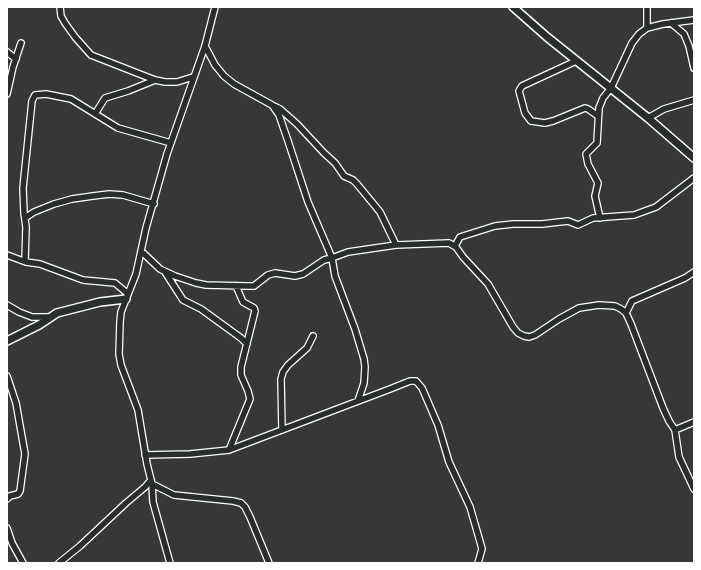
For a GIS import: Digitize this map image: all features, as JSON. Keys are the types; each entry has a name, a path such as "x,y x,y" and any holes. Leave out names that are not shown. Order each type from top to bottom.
{"street":[{"path":"60,7 61,16 65,23 91,55 155,80 177,82 193,78"},
{"path":"170,563 155,510 138,410 124,376 119,354 120,322 121,312 136,274 171,143 205,46 215,7"},
{"path":"513,7 576,61 648,118 694,158"},
{"path":"647,7 647,28"},
{"path":"600,218 596,196 598,183 586,157 588,151 598,143 598,116 603,98 611,88 632,43 639,34 647,28 694,20"},
{"path":"672,23 684,34 689,46 694,68"},
{"path":"7,94 21,43"},
{"path":"205,46 215,65 224,76 234,84 280,108 297,124 320,150 335,163 344,176 353,180 357,184 380,212 396,245"},
{"path":"7,52 16,59"},
{"path":"576,61 522,86 519,91 524,113 530,121 545,123 585,108 598,116"},
{"path":"95,114 105,98 155,80"},
{"path":"25,261 26,230 23,188 33,98 35,95 64,96 118,128 171,143"},
{"path":"648,118 664,109 694,100"},
{"path":"272,105 279,115 308,202 332,258 335,276 353,323 364,359 364,383 358,401"},
{"path":"455,246 460,237 495,226 513,224 542,224 568,221 578,225 588,220 634,215 656,207 694,178"},
{"path":"25,218 34,212 54,204 72,199 109,194 123,195 154,204"},
{"path":"141,251 165,272 196,283 206,286 254,286 268,275 275,273 295,276 302,274 324,260 348,252 396,245 446,243 455,246 488,284 513,327 518,333 524,336 529,337 535,335 579,308 599,305 615,306 626,313 631,324 663,408 675,430 680,457 694,489"},
{"path":"7,255 40,264 82,280 115,283 127,296"},
{"path":"165,272 183,300 201,309 247,344"},
{"path":"626,313 632,301 685,278 694,272"},
{"path":"229,450 250,399 241,375 255,311 254,308 243,302 236,286"},
{"path":"7,341 39,325 57,313 127,296"},
{"path":"7,305 32,317 49,317"},
{"path":"282,430 281,380 283,372 288,365 306,348 314,336"},
{"path":"7,376 16,402 25,454 20,491 18,494 10,496 7,499"},
{"path":"145,455 190,454 229,450 410,381 416,381 422,388 438,425 449,462 470,507 482,549 478,563"},
{"path":"675,430 694,422"},
{"path":"59,563 151,482"},
{"path":"151,482 174,495 233,500 241,503 245,507 250,517 269,563"},
{"path":"7,528 12,543 23,563"}]}
